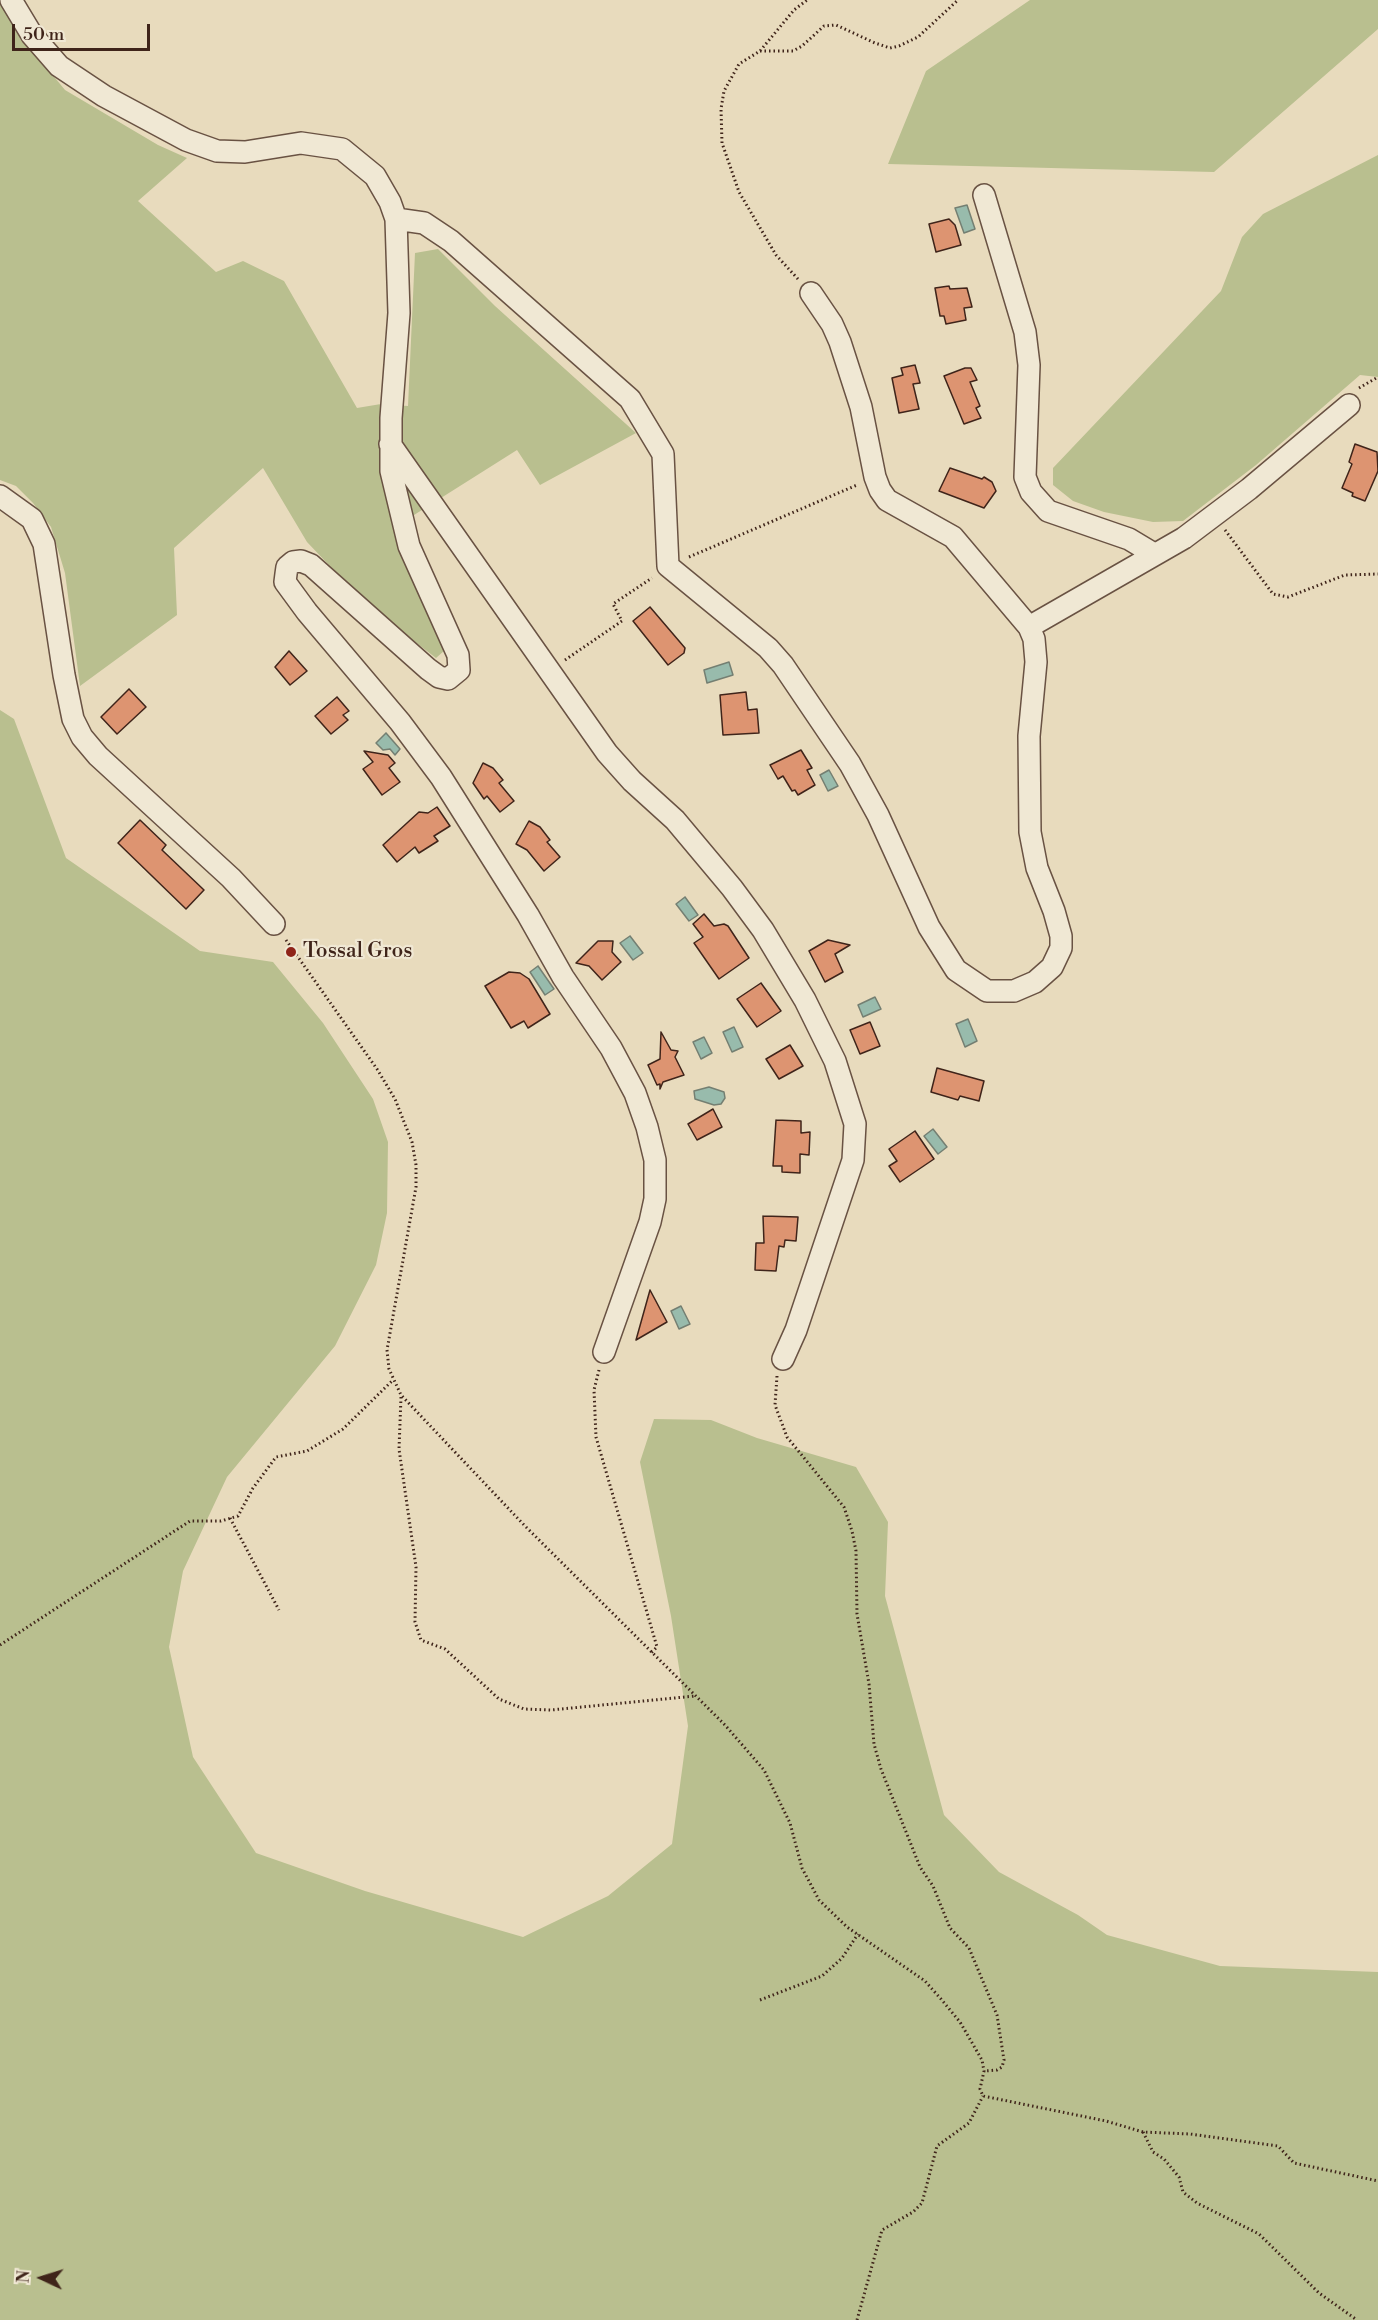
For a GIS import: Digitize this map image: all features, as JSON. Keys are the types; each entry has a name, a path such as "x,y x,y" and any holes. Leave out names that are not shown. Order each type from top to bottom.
{"street":[{"path":"11,0 32,35 59,66 105,96 186,140 217,151 245,152 301,143 342,149 366,167 390,202 396,219 399,314 390,444 391,471 410,546 458,655 460,666 457,674 448,679 428,669 311,565 302,561 293,562 287,567 285,582 333,645 400,722 441,777 528,915 563,977 612,1048 635,1093 656,1160 655,1199 650,1222 604,1352"},
{"path":"984,195 1025,332 1029,365 1025,477 1031,492 1048,511 1130,539 1154,554"},
{"path":"396,219 424,223 451,242 630,399 663,454 668,566 730,615 768,648 783,665 823,722 865,790 939,947 956,970 987,991 1014,991 1035,982 1052,967 1061,948 1061,936 1054,911 1032,851 1029,735 1036,648 1029,627 953,537 887,500 875,477 854,381 832,324 811,293"},
{"path":"1029,627 1215,517 1349,405"},
{"path":"390,444 614,761 675,820 732,888 763,930 805,1000 845,1086 855,1124 853,1160 796,1330 783,1359"},
{"path":"0,496 32,519 44,544 64,675 73,719 82,737 98,756 231,878 274,924"}],"path":[{"path":"807,0 794,10 760,51 740,64 724,91 722,143 739,192 776,255 811,293"},
{"path":"760,51 793,51 824,26 836,25 875,43 890,48 899,46 918,37 958,0"},
{"path":"549,671 622,621 613,604 668,566 875,477"},
{"path":"1215,517 1273,594 1288,597 1345,575 1378,574"},
{"path":"274,924 377,1069 395,1099 412,1142 416,1165 416,1187 387,1350 393,1380 401,1395 525,1526 725,1725 764,1770 790,1823 802,1868 813,1891 833,1914 925,1981 960,2022 979,2052 984,2071 980,2089 982,2096 969,2123 937,2146 931,2163 930,2180 922,2203 914,2212 882,2230 873,2253 857,2320"},
{"path":"604,1352 594,1390 596,1437 657,1647 651,1653"},
{"path":"783,1359 777,1375 775,1394 779,1420 787,1437 844,1507 852,1531 856,1551 857,1614 874,1744 881,1768 920,1867 933,1886 950,1928 969,1948 997,2015 1004,2060 1002,2067 997,2070 984,2071"},
{"path":"0,1645 190,1521 238,1516 253,1488 276,1457 307,1451 343,1430 393,1380"},
{"path":"401,1395 399,1449 416,1567 415,1622 421,1640 445,1648 499,1699 524,1709 551,1710 695,1696"},
{"path":"230,1518 279,1610"},
{"path":"760,2000 822,1976 842,1958 858,1934"},
{"path":"982,2096 1106,2121 1143,2132 1190,2134 1278,2146 1294,2163 1378,2181"},
{"path":"1143,2132 1153,2152 1164,2159 1179,2177 1183,2192 1197,2203 1259,2234 1319,2293 1357,2320"}],"green space":[{"path":"0,0 17,32 65,90 158,145 187,158 138,201 216,272 243,261 284,281 357,408 381,404 408,406 415,253 438,249 495,306 636,433 540,485 517,450 395,527 445,650 436,658 367,605 307,542 263,468 174,548 177,615 80,686 65,573 51,527 33,503 16,486 0,480"},
{"path":"1030,0 1378,0 1378,29 1214,172 888,164 926,71"},
{"path":"1378,155 1378,377 1360,375 1256,465 1183,521 1153,522 1104,512 1073,501 1053,485 1053,468 1221,291 1242,237 1263,214"},
{"path":"0,710 14,719 66,858 200,951 273,962 323,1023 373,1099 388,1142 387,1213 376,1265 335,1346 227,1477 183,1571 169,1647 193,1757 256,1853 365,1891 523,1937 608,1896 672,1844 688,1726 671,1616 640,1462 654,1419 711,1420 757,1438 856,1467 888,1522 885,1596 944,1815 999,1872 1078,1915 1107,1935 1220,1966 1378,1972 1378,2320 0,2320"}],"shaded area":[{"path":"967,205 975,229 964,233 955,208"},
{"path":"729,662 733,675 707,683 704,670"},
{"path":"386,733 400,749 395,755 390,749 383,750 376,743"},
{"path":"829,770 838,786 828,791 820,775"},
{"path":"685,897 698,915 689,921 676,904"},
{"path":"630,936 643,953 633,960 620,943"},
{"path":"538,966 554,989 545,995 530,972"},
{"path":"875,997 881,1009 863,1017 858,1005"},
{"path":"968,1019 977,1041 965,1047 956,1024"},
{"path":"734,1027 743,1047 732,1052 723,1032"},
{"path":"704,1037 712,1053 701,1059 693,1042"},
{"path":"709,1087 724,1092 725,1098 721,1104 714,1105 695,1099 694,1091"},
{"path":"933,1129 947,1147 938,1154 924,1136"},
{"path":"681,1306 690,1324 679,1329 671,1311"}],"building":[{"path":"949,219 955,225 961,245 936,252 929,224"},
{"path":"949,286 950,289 967,288 972,307 964,308 966,320 946,324 944,316 940,316 935,288"},
{"path":"915,365 920,383 913,384 919,409 899,413 892,378 903,375 901,368"},
{"path":"971,368 977,380 970,382 980,406 976,408 981,418 964,424 944,376"},
{"path":"1355,444 1377,452 1378,471 1365,501 1352,496 1353,493 1342,488 1352,464 1349,462"},
{"path":"950,468 982,479 984,477 992,482 996,491 984,508 939,491"},
{"path":"650,607 685,648 684,653 668,665 633,621"},
{"path":"289,651 307,671 290,685 275,667"},
{"path":"129,689 146,707 117,734 101,717"},
{"path":"746,692 748,710 757,709 759,733 723,735 720,695"},
{"path":"337,697 349,711 343,715 348,720 331,734 315,716"},
{"path":"801,750 812,768 807,770 815,785 798,795 795,790 792,791 783,776 778,779 770,765"},
{"path":"364,751 388,755 395,763 389,768 400,782 382,795 363,769 373,762"},
{"path":"483,763 493,768 503,780 499,783 514,801 500,812 487,796 484,799 473,783"},
{"path":"437,807 450,826 434,836 438,841 419,853 415,847 397,862 383,845 419,812 428,813"},
{"path":"140,820 166,845 162,850 204,890 186,909 118,843"},
{"path":"529,821 540,827 550,840 547,842 560,857 544,871 527,850 516,844"},
{"path":"704,914 714,926 724,924 728,926 749,958 719,979 694,943 703,937 693,924"},
{"path":"828,940 850,945 835,954 843,972 825,982 809,951"},
{"path":"598,941 613,941 612,952 621,962 602,980 589,966 576,963"},
{"path":"509,972 520,973 529,979 550,1014 528,1028 524,1021 511,1028 485,986"},
{"path":"761,983 781,1011 757,1027 737,999"},
{"path":"870,1022 880,1046 860,1054 850,1030"},
{"path":"661,1032 671,1050 678,1051 675,1057 684,1075 663,1082 660,1089 660,1084 657,1085 648,1065 660,1059"},
{"path":"790,1045 803,1066 779,1079 766,1059"},
{"path":"937,1068 984,1081 979,1101 960,1096 958,1100 931,1092"},
{"path":"713,1109 722,1127 697,1140 688,1124"},
{"path":"776,1120 801,1121 801,1133 810,1132 809,1155 800,1154 800,1173 782,1172 782,1166 773,1166"},
{"path":"915,1131 934,1159 900,1182 889,1166 897,1161 889,1149"},
{"path":"763,1216 798,1217 796,1241 785,1240 784,1247 779,1246 776,1271 755,1270 756,1243 764,1243"},
{"path":"650,1290 667,1322 636,1340"}],"place":[{"name":"Tossal Gros","path":"291,952"}]}
